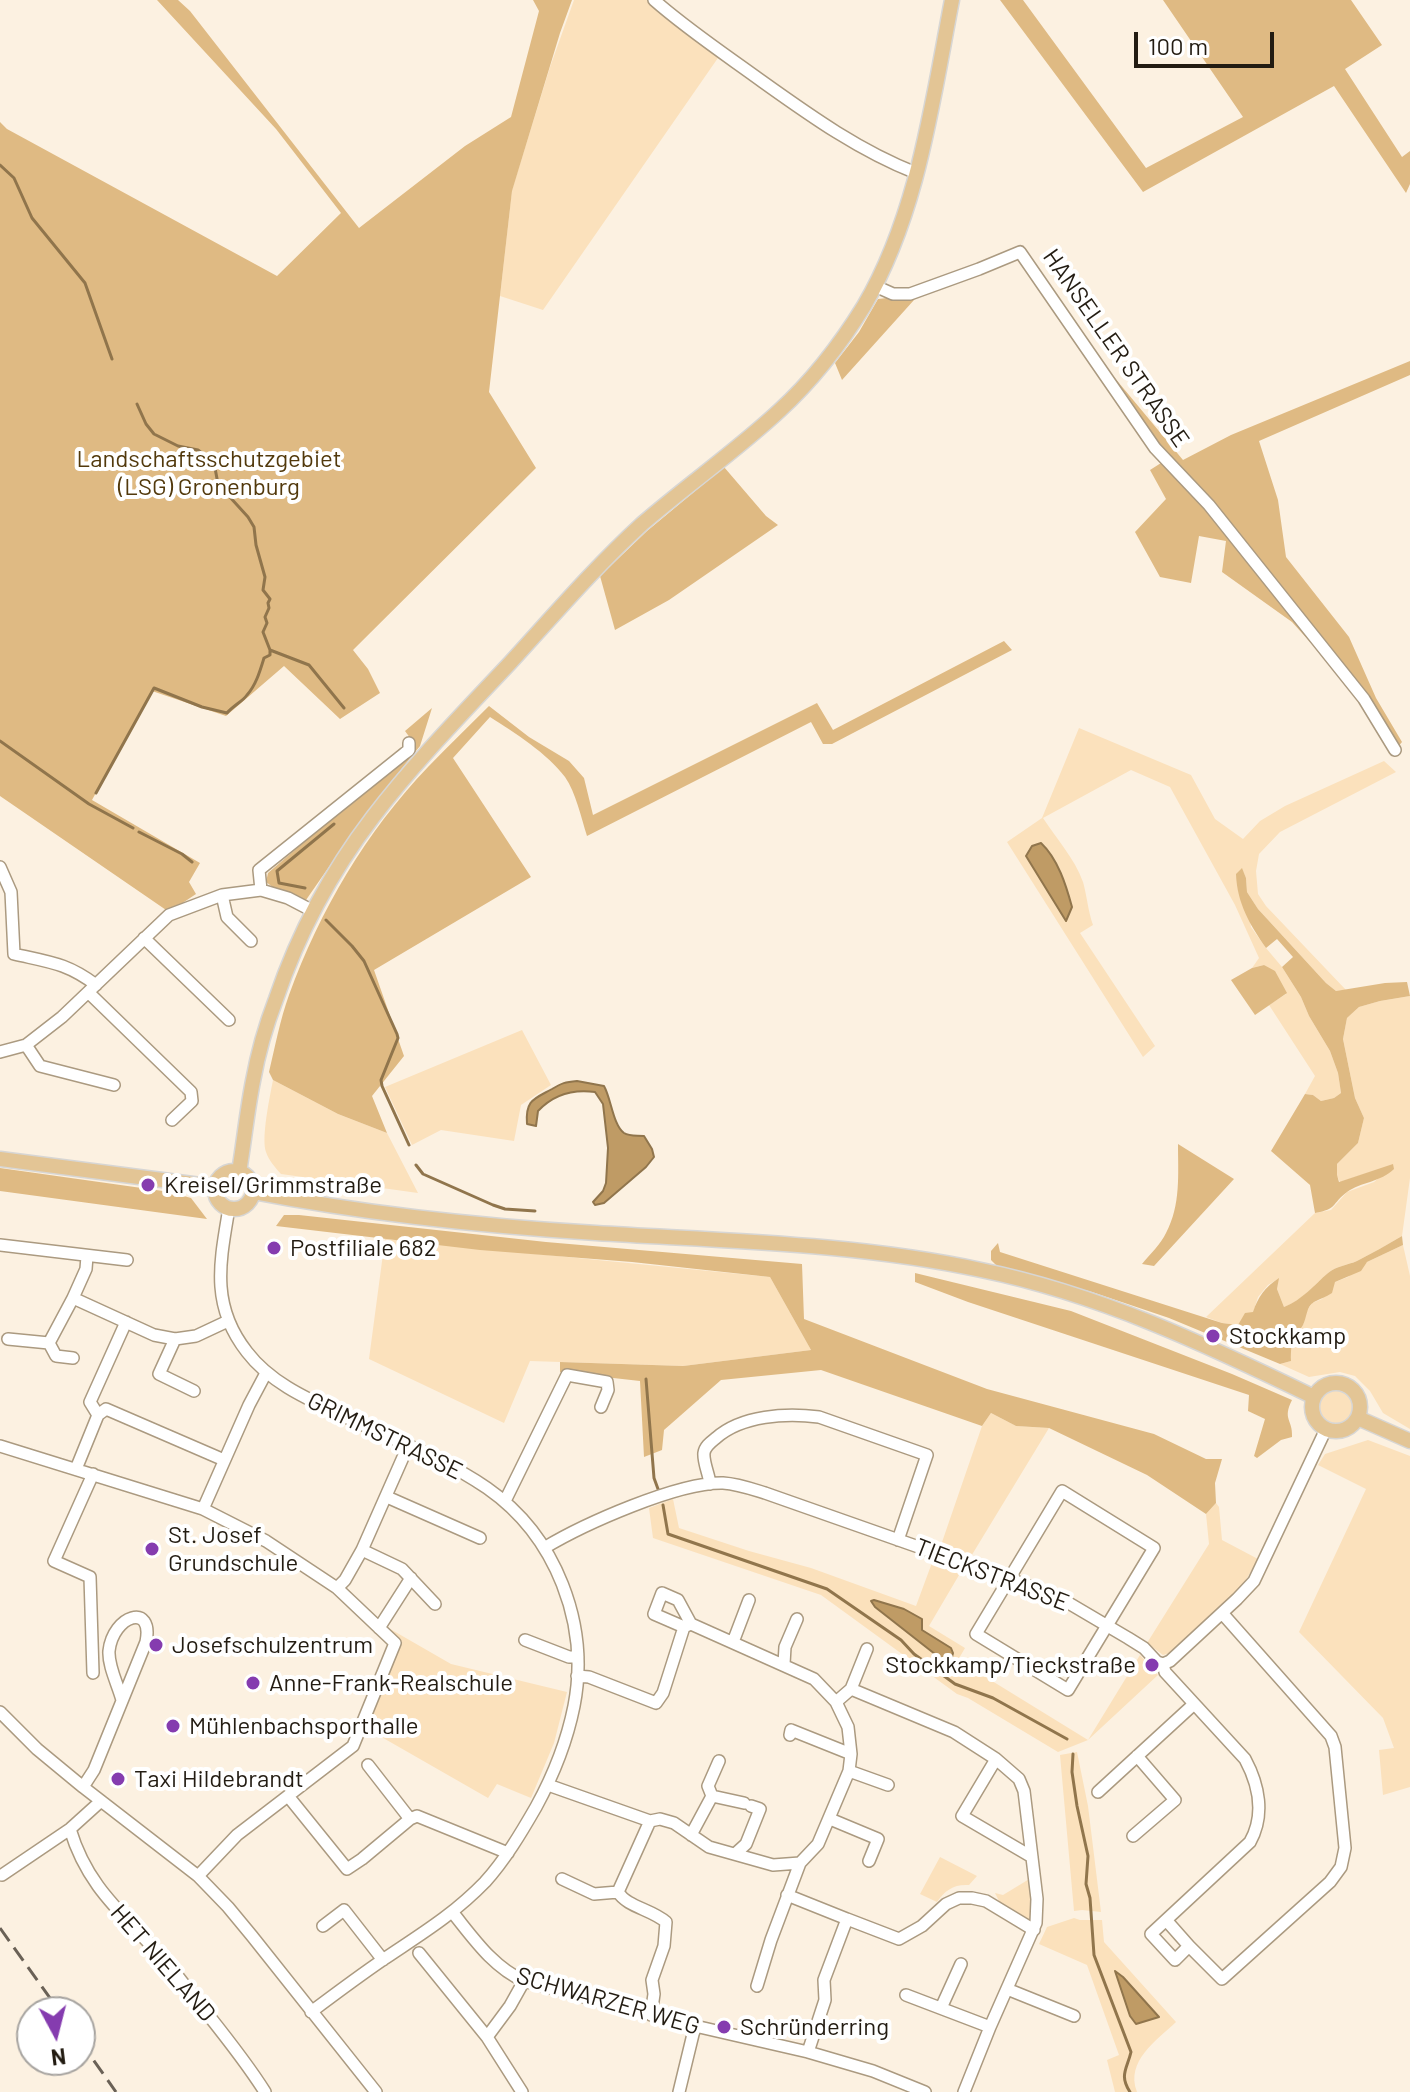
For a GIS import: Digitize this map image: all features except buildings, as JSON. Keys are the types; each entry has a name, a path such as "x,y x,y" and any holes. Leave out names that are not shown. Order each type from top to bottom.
{"main road":[{"path":"239,1172 257,1058 277,996 313,911 373,816 615,550 671,499 780,411 804,386 837,347 875,286 897,237 916,173 952,0"},
{"path":"0,1159 216,1187"},
{"path":"233,1171 239,1172 248,1178 253,1192 241,1208 229,1208 218,1200 216,1187 223,1176 233,1171"},
{"path":"253,1192 454,1222 818,1247 980,1269 1132,1314 1209,1346 1314,1397"},
{"path":"1332,1383 1347,1385 1358,1396 1361,1411 1358,1418 1341,1431 1326,1429 1315,1419 1314,1397 1332,1383"},
{"path":"1358,1418 1410,1441"}],"street":[{"path":"654,0 682,25 833,132 916,173"},
{"name":"HANSELLER STRASSE","path":"875,286 893,294 910,294 1020,252 1155,448 1209,505 1364,699 1395,750"},
{"path":"261,890 259,870 409,750 409,743"},
{"path":"0,867 11,892 14,954 65,965 78,971 191,1092 192,1101 172,1120"},
{"path":"0,1052 26,1045 93,989 169,915 222,895 261,890 288,898 313,911"},
{"path":"222,895 227,917 251,941"},
{"path":"144,938 229,1020"},
{"path":"26,1045 40,1066 114,1085"},
{"name":"GRIMMSTRASSE","path":"229,1208 219,1276 221,1296 228,1321 248,1354 283,1385 466,1475 505,1501 533,1530 565,1589 573,1616 578,1657 569,1728 548,1785 508,1853 487,1880 453,1913 311,2012"},
{"path":"0,1245 127,1260"},
{"path":"49,1343 86,1269 87,1256"},
{"path":"73,1298 154,1335 175,1339 196,1336 228,1321"},
{"path":"98,1415 90,1402 126,1322"},
{"path":"8,1339 49,1343"},
{"path":"175,1339 159,1374 194,1391"},
{"path":"49,1343 56,1356 73,1358"},
{"path":"203,1509 266,1373"},
{"path":"505,1501 567,1375 607,1382 608,1390 601,1407"},
{"path":"76,1469 98,1415 106,1409 224,1460"},
{"path":"710,1484 703,1455 706,1448 731,1426 758,1419 801,1415 819,1417 927,1455 898,1540"},
{"path":"1163,1664 1247,1590 1260,1570 1326,1429"},
{"path":"0,1446 203,1509 266,1541 337,1588 395,1643 353,1746 237,1835 198,1876"},
{"path":"337,1588 362,1550 408,1446"},
{"path":"93,1474 54,1561 90,1577 93,1673"},
{"name":"TIECKSTRASSE","path":"544,1548 641,1503 710,1484 733,1484 1065,1599 1136,1643 1163,1664 1165,1672 1245,1759 1254,1776 1259,1812 1257,1828 1250,1842 1166,1920"},
{"path":"1062,1491 1154,1548 1068,1690 976,1634 1008,1578 1062,1491"},
{"path":"387,1497 480,1538"},
{"path":"362,1550 402,1569 435,1604"},
{"path":"379,1628 411,1578"},
{"path":"733,1642 749,1600"},
{"path":"1189,1946 1175,1960 1151,1934 1166,1920 1222,1979 1330,1882 1341,1867 1345,1848 1335,1747 1331,1736 1222,1613"},
{"path":"83,1787 94,1770 122,1700 147,1636 144,1622 136,1618 122,1622 109,1648 122,1700"},
{"path":"784,1664 785,1647 797,1619"},
{"path":"577,1676 589,1677 656,1703 663,1693 688,1625 814,1679 836,1702 848,1727 849,1771 818,1844 800,1863 757,1986"},
{"path":"525,1640 569,1657 578,1657"},
{"path":"836,1702 851,1689 867,1649"},
{"path":"851,1689 954,1732 1010,1769 1024,1791 1037,1899 1036,1923 964,2092"},
{"path":"1098,1792 1194,1704"},
{"path":"0,1712 37,1749 198,1876 228,1907 376,2092"},
{"path":"790,1735 791,1730 851,1754"},
{"path":"1133,1836 1175,1800 1137,1756"},
{"path":"996,1759 962,1816 1032,1857"},
{"path":"712,1796 708,1786 719,1761"},
{"path":"368,1765 410,1819"},
{"path":"849,1771 888,1785"},
{"path":"548,1785 650,1821 660,1819 674,1823 709,1847 773,1865 800,1863"},
{"path":"288,1796 347,1869 417,1816 508,1853"},
{"path":"712,1796 760,1809 746,1844 735,1854"},
{"path":"691,1835 712,1796"},
{"path":"2,1875 70,1829 101,1801"},
{"path":"830,1819 878,1839 869,1861"},
{"path":"618,1892 650,1821"},
{"name":"HET NIELAND","path":"70,1829 90,1878 218,2026 265,2092"},
{"path":"562,1879 594,1894 618,1892"},
{"path":"618,1892 623,1900 657,1914 666,1922 664,1946 652,1980 651,2015"},
{"path":"787,1895 899,1939 959,1898 972,1898 995,1905 1034,1930"},
{"path":"323,1926 344,1910 383,1960"},
{"name":"SCHWARZER WEG","path":"453,1913 492,1960 507,1974 524,1981 808,2052 873,2071 925,2092"},
{"path":"808,2052 825,2000 824,1980 847,1919"},
{"path":"419,1953 487,2037 522,2092"},
{"path":"941,2008 961,1964"},
{"path":"487,2037 524,1981"},
{"path":"1007,1989 1074,2016"},
{"path":"906,1995 990,2027"},
{"path":"679,2092 695,2026"}],"shaded area":[{"path":"574,0 653,0 720,55 543,310 500,296 512,190"},
{"path":"1079,728 1191,775 1215,819 1243,839 1260,821 1285,806 1384,761 1396,772 1280,832 1259,854 1256,871 1258,894 1346,990 1336,991 1326,983 1258,909 1247,892 1242,869 1251,927 1282,967 1330,1051 1341,1093 1334,1098 1321,1101 1305,1094 1315,1076 1269,1005 1286,994 1264,965 1252,968 1259,958 1235,905 1170,787 1131,770 1043,818 1083,882 1093,925 1080,933 1155,1046 1143,1057 1007,842 1042,818"},
{"path":"1041,843 1057,864 1067,890 1072,907 1066,921 1026,856 1032,846"},
{"path":"1410,996 1410,1178 1402,1236 1357,1261 1331,1271 1302,1297 1284,1307 1277,1289 1278,1279 1268,1285 1258,1297 1253,1313 1238,1325 1206,1317 1315,1213 1331,1210 1347,1192 1374,1182 1393,1165 1340,1182 1337,1176 1337,1164 1358,1143 1364,1118 1355,1098 1343,1039 1347,1018 1359,1007"},
{"path":"522,1030 551,1085 521,1105 514,1141 441,1130 412,1145 385,1087"},
{"path":"273,1080 338,1114 387,1133 418,1193 281,1174 269,1158 265,1146 266,1117"},
{"path":"577,1081 604,1086 620,1129 629,1135 644,1136 654,1157 604,1203 595,1205 593,1202 606,1183 608,1148 603,1104 595,1092 571,1092 557,1097 538,1111 536,1126 527,1124 532,1101 561,1084"},
{"path":"385,1239 770,1277 811,1350 683,1366 530,1361 504,1423 369,1359"},
{"path":"1403,1245 1410,1276 1410,1429 1383,1413 1370,1391 1355,1376 1340,1372 1309,1377 1280,1364 1291,1361 1291,1344 1312,1303 1322,1299 1335,1282"},
{"path":"1336,1389 1349,1394 1354,1407 1349,1420 1336,1425 1323,1420 1318,1407 1323,1394"},
{"path":"991,1413 1016,1426 1049,1428 970,1558 940,1548 982,1426"},
{"path":"1368,1440 1410,1456 1410,1787 1383,1795 1379,1750 1394,1748 1383,1718 1299,1632 1366,1489 1318,1465 1325,1454"},
{"path":"673,1499 679,1528 811,1568 916,1606 933,1560 962,1570 929,1626 965,1648 958,1660 1088,1740 1058,1752 957,1694 821,1595 653,1538 649,1508"},
{"path":"1216,1503 1222,1540 1258,1559 1243,1585 1170,1653 1163,1655 1147,1643 1209,1544 1206,1514"},
{"path":"871,1601 904,1609 922,1619 922,1630 951,1648 951,1661 940,1658 875,1607"},
{"path":"385,1626 451,1664 567,1692 554,1743 531,1798 497,1784 488,1798 364,1727 397,1647 380,1634"},
{"path":"1140,1655 1158,1675 1088,1740"},
{"path":"1077,1752 1088,1806 1101,1912 1074,1911 1060,1755"},
{"path":"940,1857 977,1876 969,1885 950,1889 937,1902 920,1894"},
{"path":"1031,1878 1031,1923 1003,1909 995,1893 1003,1895"},
{"path":"1074,1918 1102,1920 1104,1942 1176,2022 1139,2061 1134,2081 1137,2092 1115,2092 1107,2060 1119,2055 1087,1965 1039,1944 1047,1927"},
{"path":"1115,1971 1159,2017 1136,2024 1130,2016"}],"green space":[{"name":"Landschaftsschutzgebiet (LSG) Gronenburg","path":"157,0 178,0 190,11 359,228 465,146 511,117 539,11 533,0 572,0 512,191 489,392 536,468 353,650 368,669 380,693 340,719 284,666 226,716 152,691 92,800 200,863 189,882 196,894 169,912 0,796 0,122 7,129 277,276 341,213 276,129"},
{"path":"1000,0 1023,0 1146,168 1243,117 1163,0 1351,0 1382,45 1345,69 1402,157 1410,151 1410,184 1406,193 1334,86 1143,192"},
{"path":"918,293 842,380 835,363 859,332 878,299"},
{"path":"1410,361 1410,375 1259,441 1278,500 1286,557 1349,637 1376,698 1402,742 1397,748 1347,683 1292,622 1222,572 1226,541 1199,536 1191,583 1160,577 1135,532 1166,499 1150,470 1161,463 1107,384 1114,377 1183,460 1231,435"},
{"path":"724,467 766,516 778,525 669,600 615,630 600,576 647,531"},
{"path":"1004,641 1012,650 832,744 823,744 811,722 587,836 569,783 558,768 490,717 453,758 531,877 374,970 404,1056 372,1096 387,1133 338,1114 273,1080 269,1072 289,995 330,903 384,818 405,792 489,706 529,737 569,761 584,778 593,815 817,703 833,730"},
{"path":"432,708 420,746 367,812 306,900 266,882 268,873 416,746 405,731"},
{"path":"1242,868 1247,892 1258,909 1336,991 1407,982 1410,996 1359,1007 1347,1018 1343,1039 1355,1098 1364,1118 1358,1143 1337,1164 1339,1182 1393,1164 1394,1169 1353,1189 1331,1208 1315,1213 1310,1185 1271,1151 1305,1094 1321,1101 1341,1093 1338,1073 1330,1051 1282,967 1293,957 1277,939 1266,948 1245,913 1236,874"},
{"path":"1264,965 1275,971 1287,993 1255,1015 1231,980"},
{"path":"1178,1144 1234,1179 1154,1266 1142,1264 1164,1237 1174,1212 1178,1189"},
{"path":"0,1168 170,1192 191,1198 207,1219 0,1191"},
{"path":"284,1215 802,1264 804,1319 987,1389 1154,1434 1206,1459 1222,1459 1215,1483 1216,1503 1206,1514 1147,1475 1049,1428 1016,1426 991,1413 982,1426 821,1370 721,1380 664,1430 662,1450 644,1457 640,1381 560,1372 560,1362 683,1366 811,1350 770,1277 480,1250 276,1226"},
{"path":"1402,1236 1403,1245 1367,1262 1361,1271 1335,1282 1332,1293 1311,1304 1293,1341 1291,1361 1280,1364 1169,1318 1092,1292 997,1266 991,1260 991,1251 998,1243 1000,1252 1222,1323 1238,1325 1245,1313 1253,1312 1266,1289 1279,1278 1277,1289 1284,1307 1331,1271 1357,1261"},
{"path":"915,1273 1071,1311 1292,1400 1288,1416 1292,1437 1281,1440 1257,1458 1254,1456 1265,1419 1248,1411 1249,1395 968,1302 915,1282"}],"waterway":[{"path":"0,165 14,178 32,218 85,283 112,359"},
{"path":"96,793 154,688 202,707 227,713 250,691 264,658 270,655 263,632 270,599 263,590 265,577 254,527 218,484 215,468 209,459 198,450 178,446 154,434 137,404"},
{"path":"270,650 309,665 344,708"},
{"path":"0,741 89,804 133,828"},
{"path":"305,888 279,883 277,871 334,824"},
{"path":"139,832 192,862"},
{"path":"326,920 364,961 397,1034 381,1080 409,1145"},
{"path":"416,1165 423,1174 493,1205 535,1211"},
{"path":"646,1379 654,1478 658,1489"},
{"path":"663,1505 668,1534 827,1589 901,1640 914,1654 955,1684 993,1698 1067,1739"},
{"path":"1073,1754 1072,1772 1088,1856 1086,1884 1090,1898 1094,1955 1131,2052 1124,2076 1130,2092"}],"railway":[{"path":"0,1928 49,1996"},
{"path":"96,2064 116,2092"}],"place":[{"name":"Kreisel/Grimmstraße","path":"148,1185"},
{"name":"Postfiliale 682","path":"274,1248"},
{"name":"Stockkamp","path":"1213,1336"},
{"name":"St. Josef Grundschule","path":"152,1549"},
{"name":"Josefschulzentrum","path":"156,1645"},
{"name":"Stockkamp/Tieckstraße","path":"1152,1665"},
{"name":"Anne-Frank-Realschule","path":"253,1683"},
{"name":"Mühlenbachsporthalle","path":"173,1726"},
{"name":"Taxi Hildebrandt","path":"118,1779"},
{"name":"Schründerring","path":"724,2027"}]}
